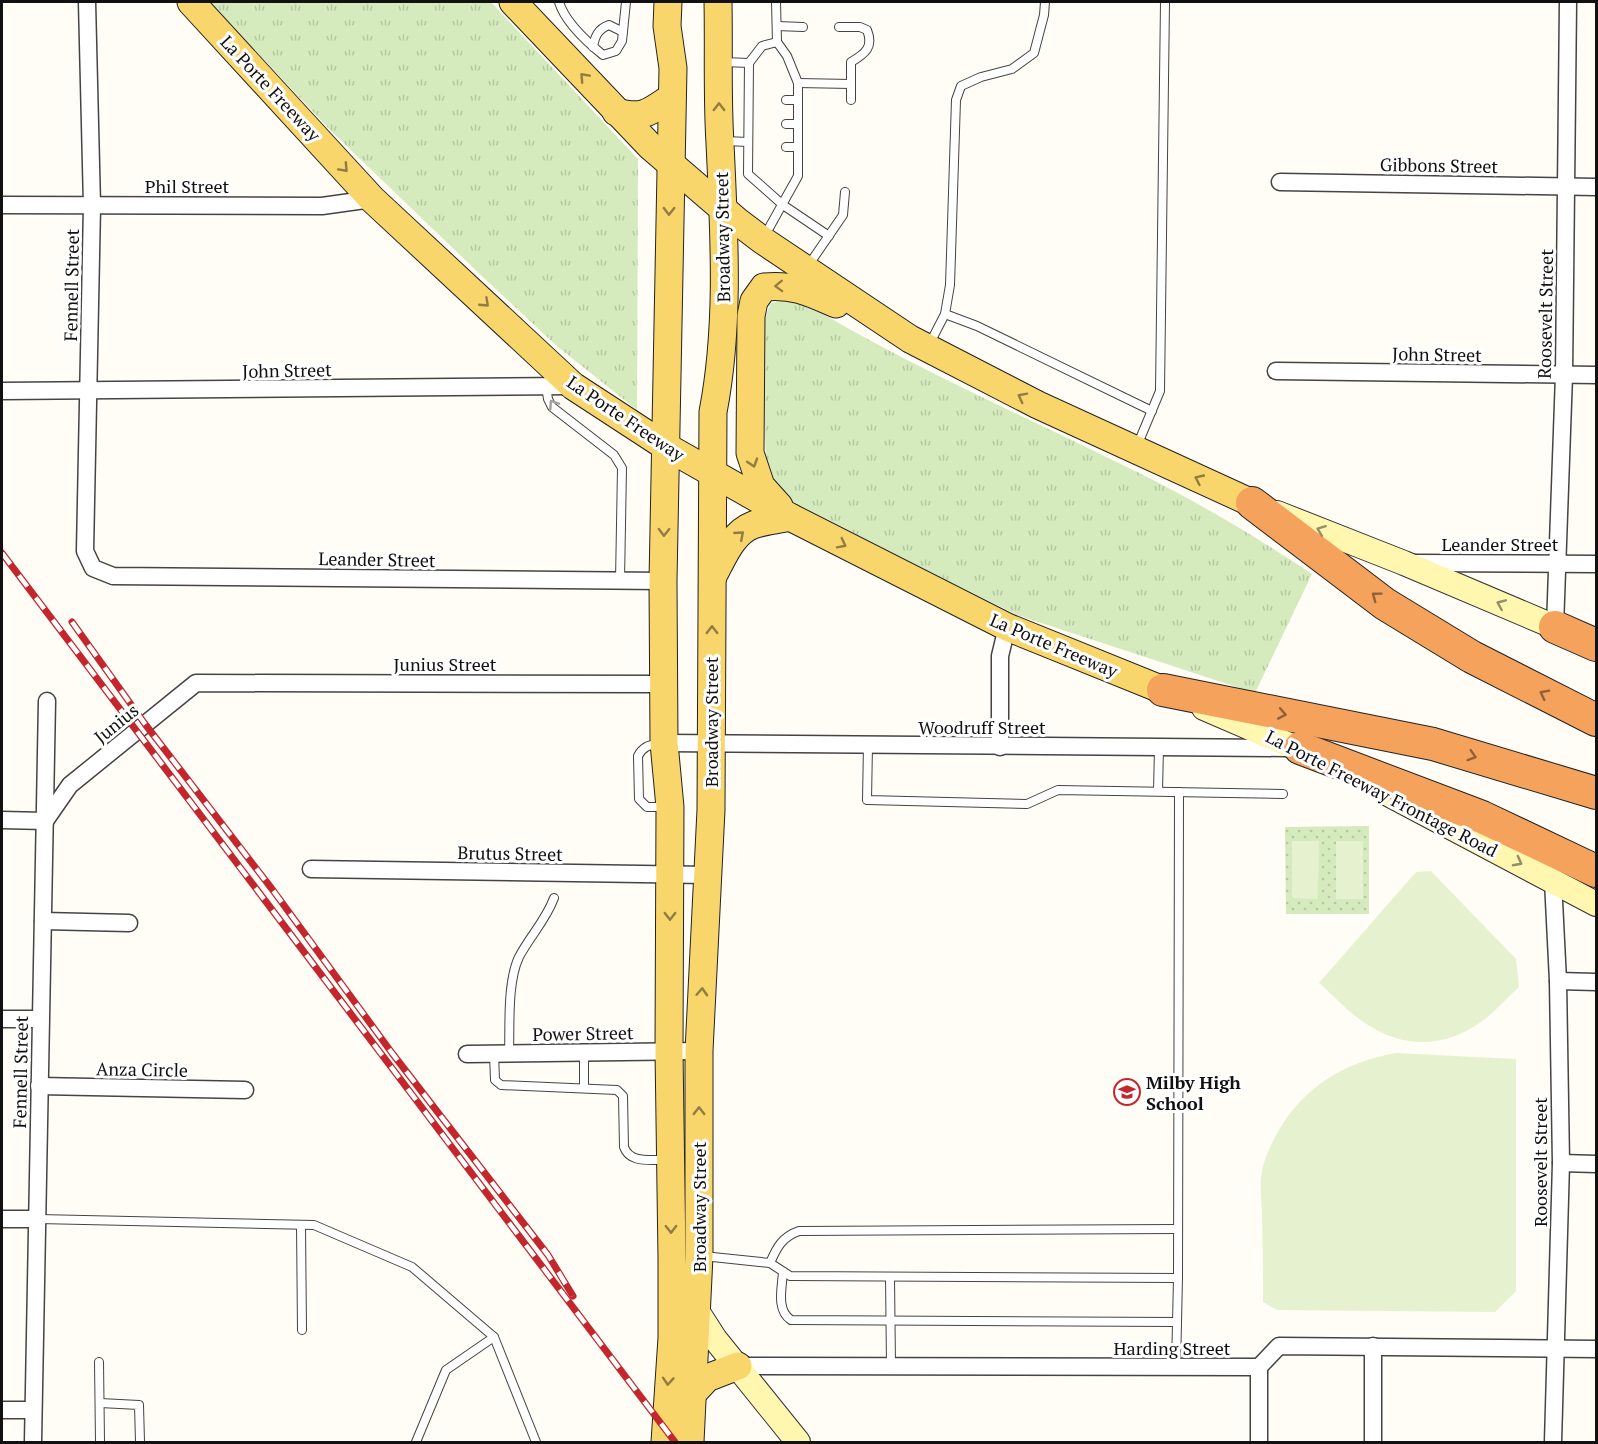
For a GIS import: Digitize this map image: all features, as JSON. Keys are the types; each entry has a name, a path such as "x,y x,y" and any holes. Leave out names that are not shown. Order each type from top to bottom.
{"highway":[{"path":"1252,503 1385,604 1472,657 1596,720"},
{"path":"1555,627 1596,645"},
{"path":"1163,690 1433,744 1596,793"},
{"path":"1300,748 1482,817 1596,871"}],"main road":[{"name":"La Porte Freeway","path":"191,2 372,199 573,386 665,446 790,517 1007,627 1163,690"},
{"path":"513,2 616,112 737,221 762,240 919,343"},
{"name":"Broadway Street","path":"664,1443 694,1338 670,1160 670,807 664,742 663,581 668,249 680,172 672,97 673,68 667,26 668,2"},
{"name":"Broadway Street","path":"690,1443 699,1256 699,1051 711,810 712,579 705,470 721,370 725,245 720,141 718,2"},
{"path":"616,112 634,117 650,112 672,97"},
{"path":"680,172 703,202 710,227 709,371 713,412"},
{"path":"668,249 681,271 680,409 686,441 705,470"},
{"path":"790,517 761,486 750,453 753,301 764,287 780,285 796,287 849,309 1038,405 1252,503 1404,563 1555,627"},
{"path":"712,579 730,545 741,533 751,526 790,517"},
{"name":"La Porte Freeway Frontage Road","path":"1163,690 1300,748 1596,904"},
{"path":"694,1338 738,1366 798,1443"},
{"path":"693,1393 707,1378 738,1366"}],"street":[{"name":"Fennell Street","path":"87,2 92,206 85,550 93,568"},
{"name":"Roosevelt Street","path":"1555,627 1564,375 1568,2"},
{"name":"Gibbons Street","path":"1280,182 1596,187"},
{"name":"Phil Street","path":"2,205 322,206 372,199"},
{"name":"John Street","path":"1276,371 1596,375"},
{"name":"John Street","path":"2,391 573,386"},
{"name":"Leander Street","path":"1404,563 1596,564"},
{"name":"Leander Street","path":"93,568 113,576 663,581"},
{"path":"1000,747 1000,656 1007,627"},
{"name":"Junius","path":"45,821 70,785 196,683 227,683"},
{"name":"Junius Street","path":"227,683 663,684"},
{"name":"Fennell Street","path":"33,1443 47,701"},
{"name":"Woodruff Street","path":"664,742 1000,747 1300,748"},
{"path":"2,820 45,821"},
{"name":"Brutus Street","path":"311,869 707,875"},
{"name":"Roosevelt Street","path":"1553,881 1558,981 1561,1163 1554,1443"},
{"path":"43,921 129,923"},
{"path":"1558,981 1596,982"},
{"path":"2,1018 40,1019"},
{"name":"Power Street","path":"466,1054 699,1051"},
{"name":"Anza Circle","path":"39,1086 244,1090"},
{"path":"1561,1163 1596,1164"},
{"path":"2,1219 38,1219"},
{"path":"1259,1443 1259,1368 1279,1346 1596,1349"},
{"path":"1373,1346 1373,1443"},
{"name":"Harding Street","path":"738,1366 1259,1368"},
{"path":"2,1410 33,1410"}],"lane":[{"path":"561,2 562,12 603,55 616,51 622,41 626,2"},
{"path":"762,240 798,177 798,83 787,56 777,42 776,2"},
{"path":"919,343 945,314 950,285 956,100 961,86 981,77 1012,69 1034,52 1044,15 1045,2"},
{"path":"1136,450 1160,391 1165,2"},
{"path":"593,46 595,37 602,28 609,25 623,32"},
{"path":"777,26 803,27"},
{"path":"839,27 860,27 867,30 870,38 870,46 863,56 851,62 851,100"},
{"path":"777,42 762,46 749,63 752,123 748,174 783,205 829,236"},
{"path":"719,62 749,63"},
{"path":"798,83 851,84"},
{"path":"786,100 798,100"},
{"path":"786,124 798,124"},
{"path":"720,141 750,146"},
{"path":"786,147 798,147"},
{"path":"806,269 843,215 845,192"},
{"path":"945,314 977,326 1152,411"},
{"path":"546,386 548,399 552,406 614,455 622,468 620,581"},
{"path":"868,745 867,800 1027,804 1058,790 1283,794"},
{"path":"1158,791 1159,747"},
{"path":"1176,1367 1179,792"},
{"path":"554,898 549,913 518,959 495,1080 498,1083 617,1089 622,1096 624,1147 629,1156 670,1160"},
{"path":"584,1052 585,1087"},
{"path":"38,1219 314,1225 412,1267 494,1337 536,1443"},
{"path":"301,1225 302,1330"},
{"path":"770,1263 777,1247 787,1235 799,1231 1178,1229"},
{"path":"699,1256 770,1263 789,1276 1178,1278"},
{"path":"783,1272 781,1308 784,1315 791,1320 1177,1322"},
{"path":"890,1277 891,1366"},
{"path":"416,1443 446,1370 494,1337"},
{"path":"99,1362 100,1443"},
{"path":"100,1403 139,1405 140,1443"}],"green space":[{"path":"210,2 491,2 638,159 637,410 558,347 486,280 331,131"},
{"path":"795,297 963,388 1158,482 1247,533 1312,574 1255,693 1017,615 783,499 766,468 762,324 771,303"},
{"path":"1369,826 1369,914 1286,914 1285,827"},
{"path":"1292,841 1319,841 1318,899 1292,898"},
{"path":"1336,841 1363,841 1363,899 1336,899"},
{"path":"1431,871 1516,959 1519,987 1485,1019 1457,1035 1428,1042 1398,1039 1361,1021 1319,983 1416,872"},
{"path":"1396,1053 1516,1059 1516,1291 1495,1312 1277,1310 1263,1302 1261,1178 1272,1144 1284,1121 1296,1106 1324,1081 1357,1064"}],"railway":[{"path":"2,553 675,1442"},
{"path":"72,622 145,724 272,889 392,1053 548,1255 573,1296"}],"place":[{"name":"Milby High School","path":"1127,1092"}]}
